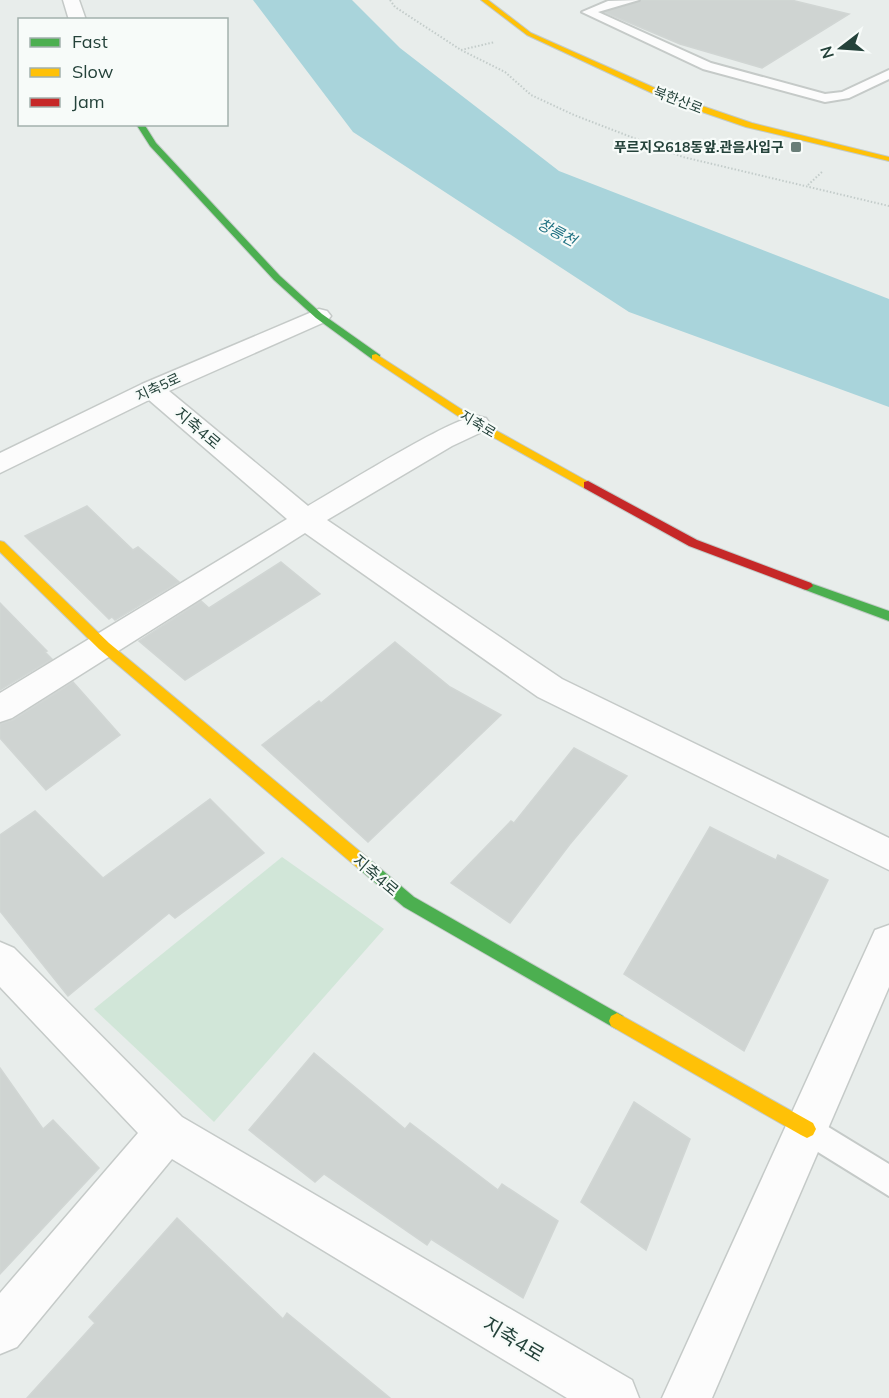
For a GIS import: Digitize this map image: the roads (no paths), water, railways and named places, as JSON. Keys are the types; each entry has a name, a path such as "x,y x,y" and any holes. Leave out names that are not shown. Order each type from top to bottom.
{"street":[{"path":"71,0 77,18"},
{"name":"북한산로","path":"484,0 529,34 670,98 749,125 889,159"},
{"name":"지축로","path":"141,126 153,144 261,261 319,316 400,375 477,424 693,543 889,616"},
{"name":"지축5로","path":"0,464 151,390 319,316"},
{"name":"지축4로","path":"151,390 306,520 550,688 889,855"},
{"path":"0,709 306,520 443,440 477,424"},
{"name":"지축4로","path":"0,545 104,646 409,902 807,1129"},
{"path":"687,1398 889,942"},
{"name":"지축4로","path":"0,960 167,1132 614,1398"},
{"path":"0,1330 167,1132"}],"lane":[{"path":"633,0 608,4 588,12 707,66 825,98 845,95 889,74"},
{"path":"807,1129 889,1181"}],"water":[{"name":"창릉천","path":"253,0 352,0 400,48 559,171 889,299 889,407 629,312 353,132"}],"place":[{"name":"푸르지오618동앞.관음사입구","path":"796,147"}]}
